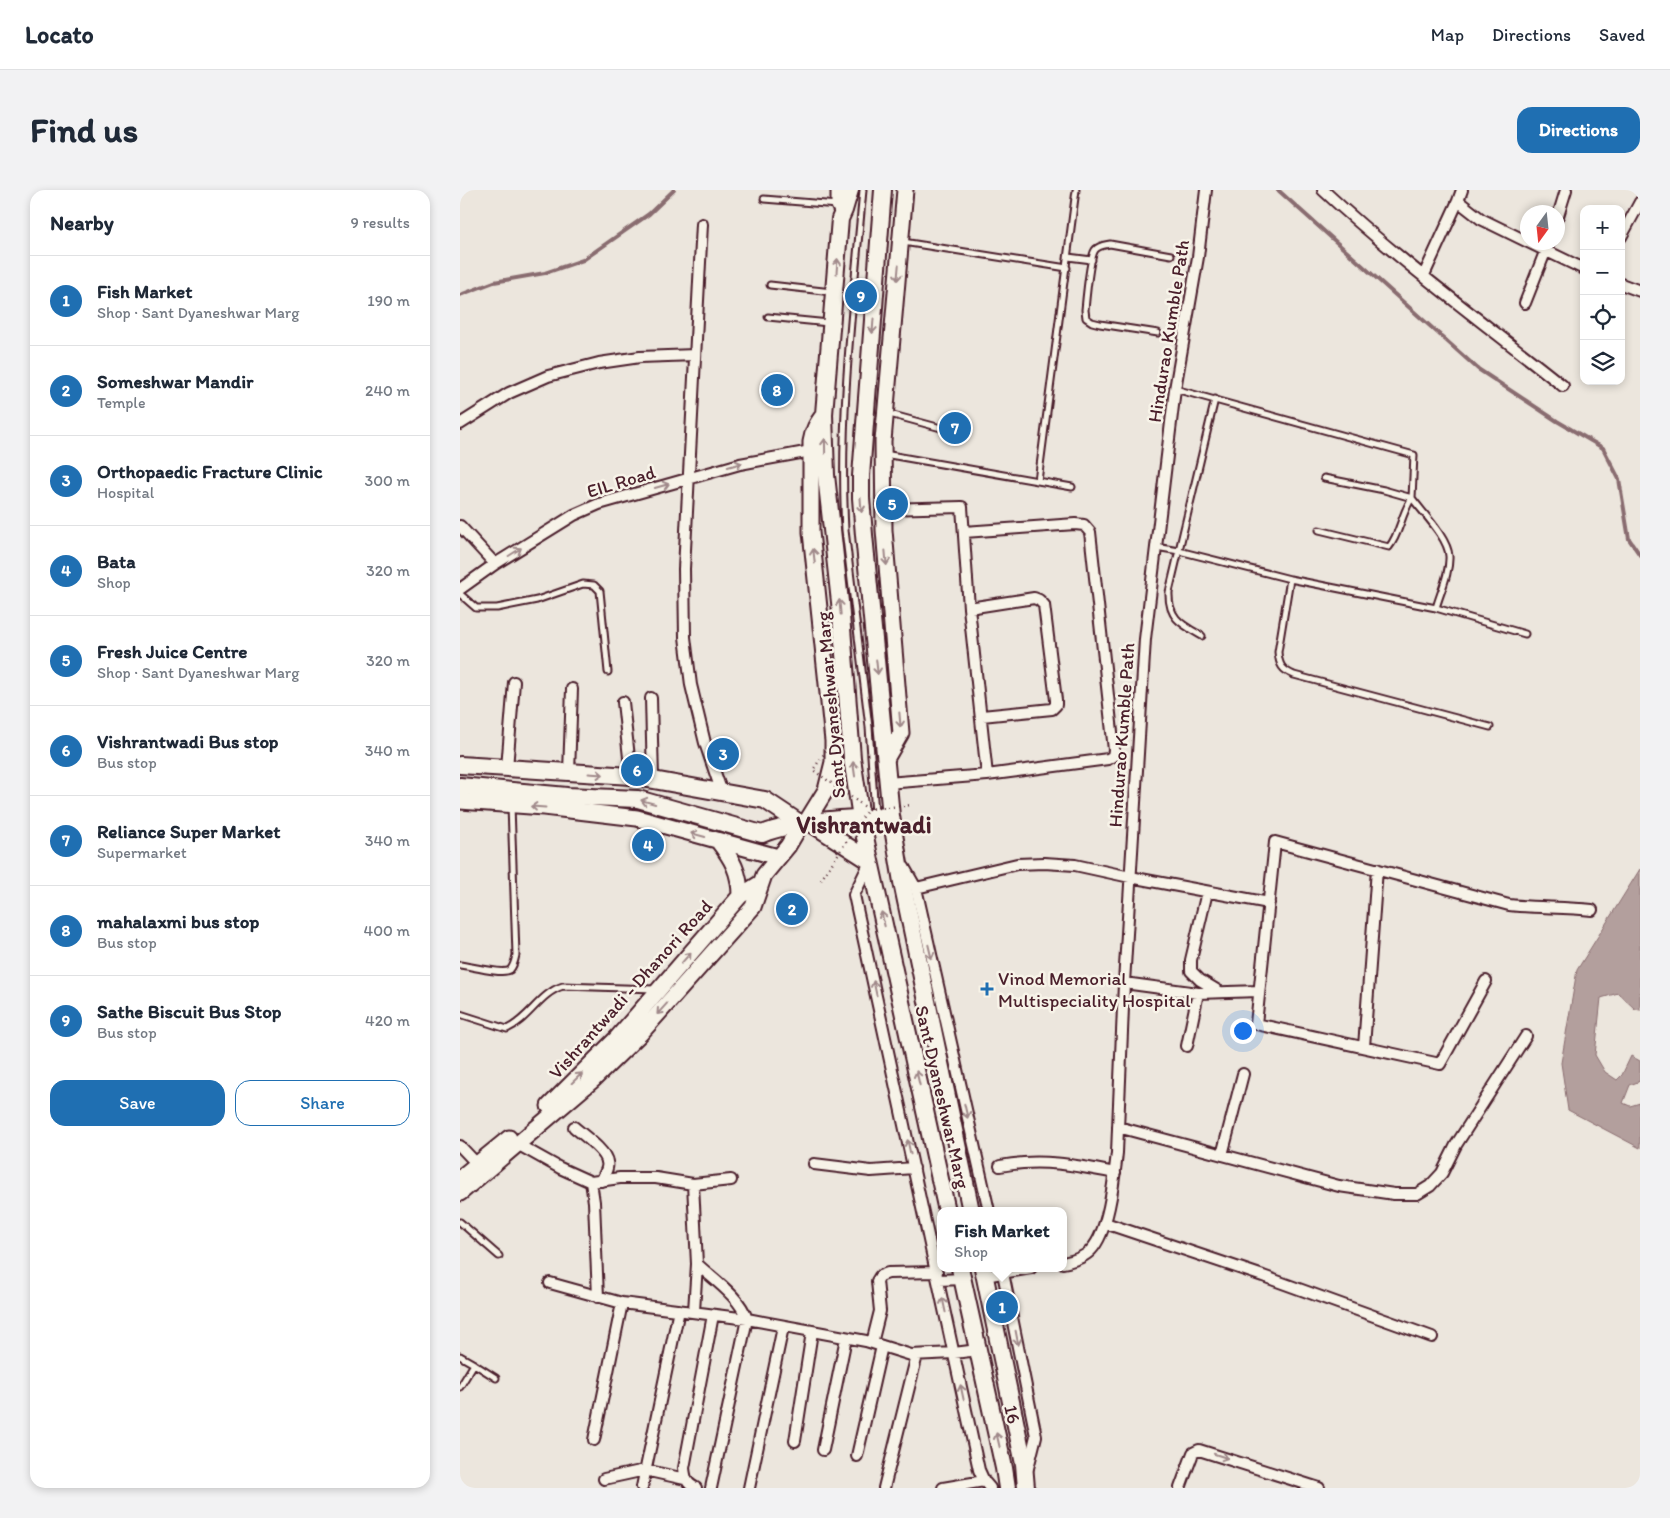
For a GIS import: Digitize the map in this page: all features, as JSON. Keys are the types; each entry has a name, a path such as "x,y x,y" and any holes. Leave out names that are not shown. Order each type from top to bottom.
{"main road":[{"name":"Sant Dyaneshwar Marg","path":"850,190 841,202 824,414 829,517 840,602 852,758 874,815 898,857 970,1207"},
{"name":"Sant Dyaneshwar Marg","path":"883,190 861,498 887,784 874,815 870,861 947,1207"},
{"path":"460,765 631,776 765,800 870,861"},
{"path":"460,786 511,798 567,796 638,799 762,834 778,828 874,815"},
{"path":"984,1272 1026,1484"},
{"path":"961,1274 978,1350"},
{"name":"16","path":"978,1350 1007,1488"}],"street":[{"path":"886,759 901,733 884,509 883,453 905,190"},
{"name":"Hindurao Kumble Path","path":"1067,1262 1081,1258 1092,1250 1099,1238 1114,1186 1130,877 1145,639 1175,389 1198,257 1206,190"},
{"path":"1323,190 1424,275 1563,386"},
{"path":"1424,275 1462,190"},
{"path":"1561,205 1566,190"},
{"path":"1458,201 1481,219 1520,238"},
{"path":"1625,230 1640,202"},
{"path":"702,224 684,569 685,637 691,685 704,743 722,793"},
{"path":"1525,303 1546,250"},
{"path":"1552,250 1580,267"},
{"path":"1625,285 1640,291"},
{"path":"460,424 509,393 548,376 599,363 632,358 695,355"},
{"name":"Vishrantwadi - Dhanori Road","path":"460,1193 594,1080 640,1034 752,907 764,874 805,824 826,790 833,762 834,741 811,532 812,432 824,414"},
{"name":"EIL Road","path":"460,589 495,564 574,515 599,504 740,464 811,451"},
{"path":"884,509 962,508 969,608 987,775"},
{"path":"887,784 987,775 1108,759 1113,756 1114,750 1090,532 1084,526 1075,524 964,532"},
{"path":"460,526 495,564"},
{"path":"969,608 1034,598 1044,605 1056,700 1056,705 1052,709 982,716"},
{"path":"507,768 514,682"},
{"path":"569,772 572,689"},
{"path":"651,698 653,780"},
{"path":"623,702 631,776"},
{"path":"460,802 511,798 637,818 778,857"},
{"path":"718,840 732,859 740,881 740,896"},
{"path":"1486,981 1440,1064 1256,1024 1275,842 1509,905 1568,907 1592,910"},
{"path":"898,857 916,888 988,1207"},
{"path":"870,861 854,895 937,1272"},
{"path":"916,888 1017,864 1044,863 1075,865 1269,903"},
{"path":"1364,1047 1377,869"},
{"name":"Vishrantwadi - Dhanori Road","path":"460,1178 550,1105 617,1038 740,896 759,884"},
{"path":"1207,892 1191,960 1191,971 1200,980 1220,992"},
{"path":"1124,983 1198,993 1259,991"},
{"path":"1187,1046 1198,993"},
{"path":"1118,1127 1339,1186 1394,1194 1417,1194 1430,1186 1442,1173 1456,1145 1526,1036"},
{"path":"1222,1155 1243,1074"},
{"path":"574,1127 603,1153 608,1161 607,1167 596,1181 594,1202 598,1297"},
{"path":"518,1144 560,1168 596,1181 620,1178 656,1178 694,1184 732,1180"},
{"path":"460,1146 477,1164"},
{"path":"1000,1166 1019,1162 1057,1162 1115,1173"},
{"path":"814,1164 872,1171 914,1168"},
{"path":"694,1184 697,1264 694,1311"},
{"path":"1104,1223 1254,1273 1432,1338"},
{"path":"697,1264 734,1298 745,1311 747,1319 711,1488"},
{"path":"937,1272 979,1470 987,1485 943,1488"},
{"path":"1003,1272 1036,1436 1026,1484"},
{"path":"857,1456 877,1345 880,1310 877,1281 880,1276 888,1273 938,1276 961,1274"},
{"path":"550,1283 622,1303 747,1319 846,1338 911,1355 978,1350"},
{"path":"594,1440 622,1303"},
{"path":"642,1487 679,1310"},
{"path":"685,1479 684,1468 713,1315"},
{"path":"750,1488 783,1327"},
{"path":"795,1441 812,1332"},
{"path":"823,1450 846,1338"},
{"path":"884,1488 917,1355"},
{"path":"1180,1488 1193,1453 1199,1450 1319,1488"},
{"path":"604,1479 645,1470 685,1479 696,1488"}],"lane":[{"path":"863,190 846,385 844,500 845,530 869,727 874,815"},
{"path":"1038,481 1076,190"},
{"path":"764,199 841,202"},
{"path":"900,242 1067,268"},
{"path":"1158,333 1100,324 1086,318 1085,310 1092,260 1094,251 1101,246 1110,244 1171,255"},
{"path":"1068,257 1092,260"},
{"path":"770,285 835,292"},
{"path":"768,317 832,324"},
{"path":"1175,389 1414,455 1412,498 1404,510 1395,540 1389,547 1319,530"},
{"path":"1202,636 1184,626 1174,616 1168,603 1215,399"},
{"path":"886,413 941,428"},
{"path":"883,453 1072,487"},
{"path":"1324,478 1384,490 1412,498 1445,542 1450,555 1449,566 1436,608"},
{"path":"1156,547 1180,551 1290,579 1436,608 1525,634"},
{"path":"1290,579 1278,652 1279,663 1284,671 1490,727"},
{"path":"460,594 476,608 497,608 536,600 584,584 594,586 600,591 608,672"},
{"path":"460,965 503,972 510,970 514,964 516,955 511,798"},
{"path":"460,1014 507,1029 517,1024 552,989 563,986 660,989"},
{"path":"460,1222 499,1256"},
{"path":"460,1356 496,1378"},
{"path":"460,1387 474,1364"}],"path":[{"path":"834,741 813,770 874,815"},
{"path":"821,880 874,815 911,805"}],"shaded area":[{"path":"1640,869 1640,1010 1635,1009 1618,993 1601,998 1595,1055 1605,1072 1617,1080 1622,1075 1631,1056 1640,1061 1640,1081 1630,1085 1623,1103 1630,1106 1640,1103 1640,1148 1568,1110 1561,1063 1577,970"}],"waterway":[{"path":"460,295 494,282 545,273 583,260 649,214 674,190"},
{"path":"1278,190 1478,369 1557,421 1603,448 1619,479 1629,539 1640,555"}],"place":[{"name":"Sathe Biscuit Bus Stop","path":"861,296"},
{"name":"mahalaxmi bus stop","path":"777,390"},
{"name":"Reliance Super Market","path":"955,428"},
{"name":"Fresh Juice Centre","path":"892,504"},
{"name":"Orthopaedic Fracture Clinic","path":"723,754"},
{"name":"Vishrantwadi Bus stop","path":"637,770"},
{"name":"Bata","path":"648,845"},
{"name":"Someshwar Mandir","path":"792,909"},
{"name":"Vinod Memorial Multispeciality Hospital","path":"987,989"},
{"name":"Fish Market","path":"1002,1307"}],"district":[{"name":"Vishrantwadi","path":"864,825"}]}
